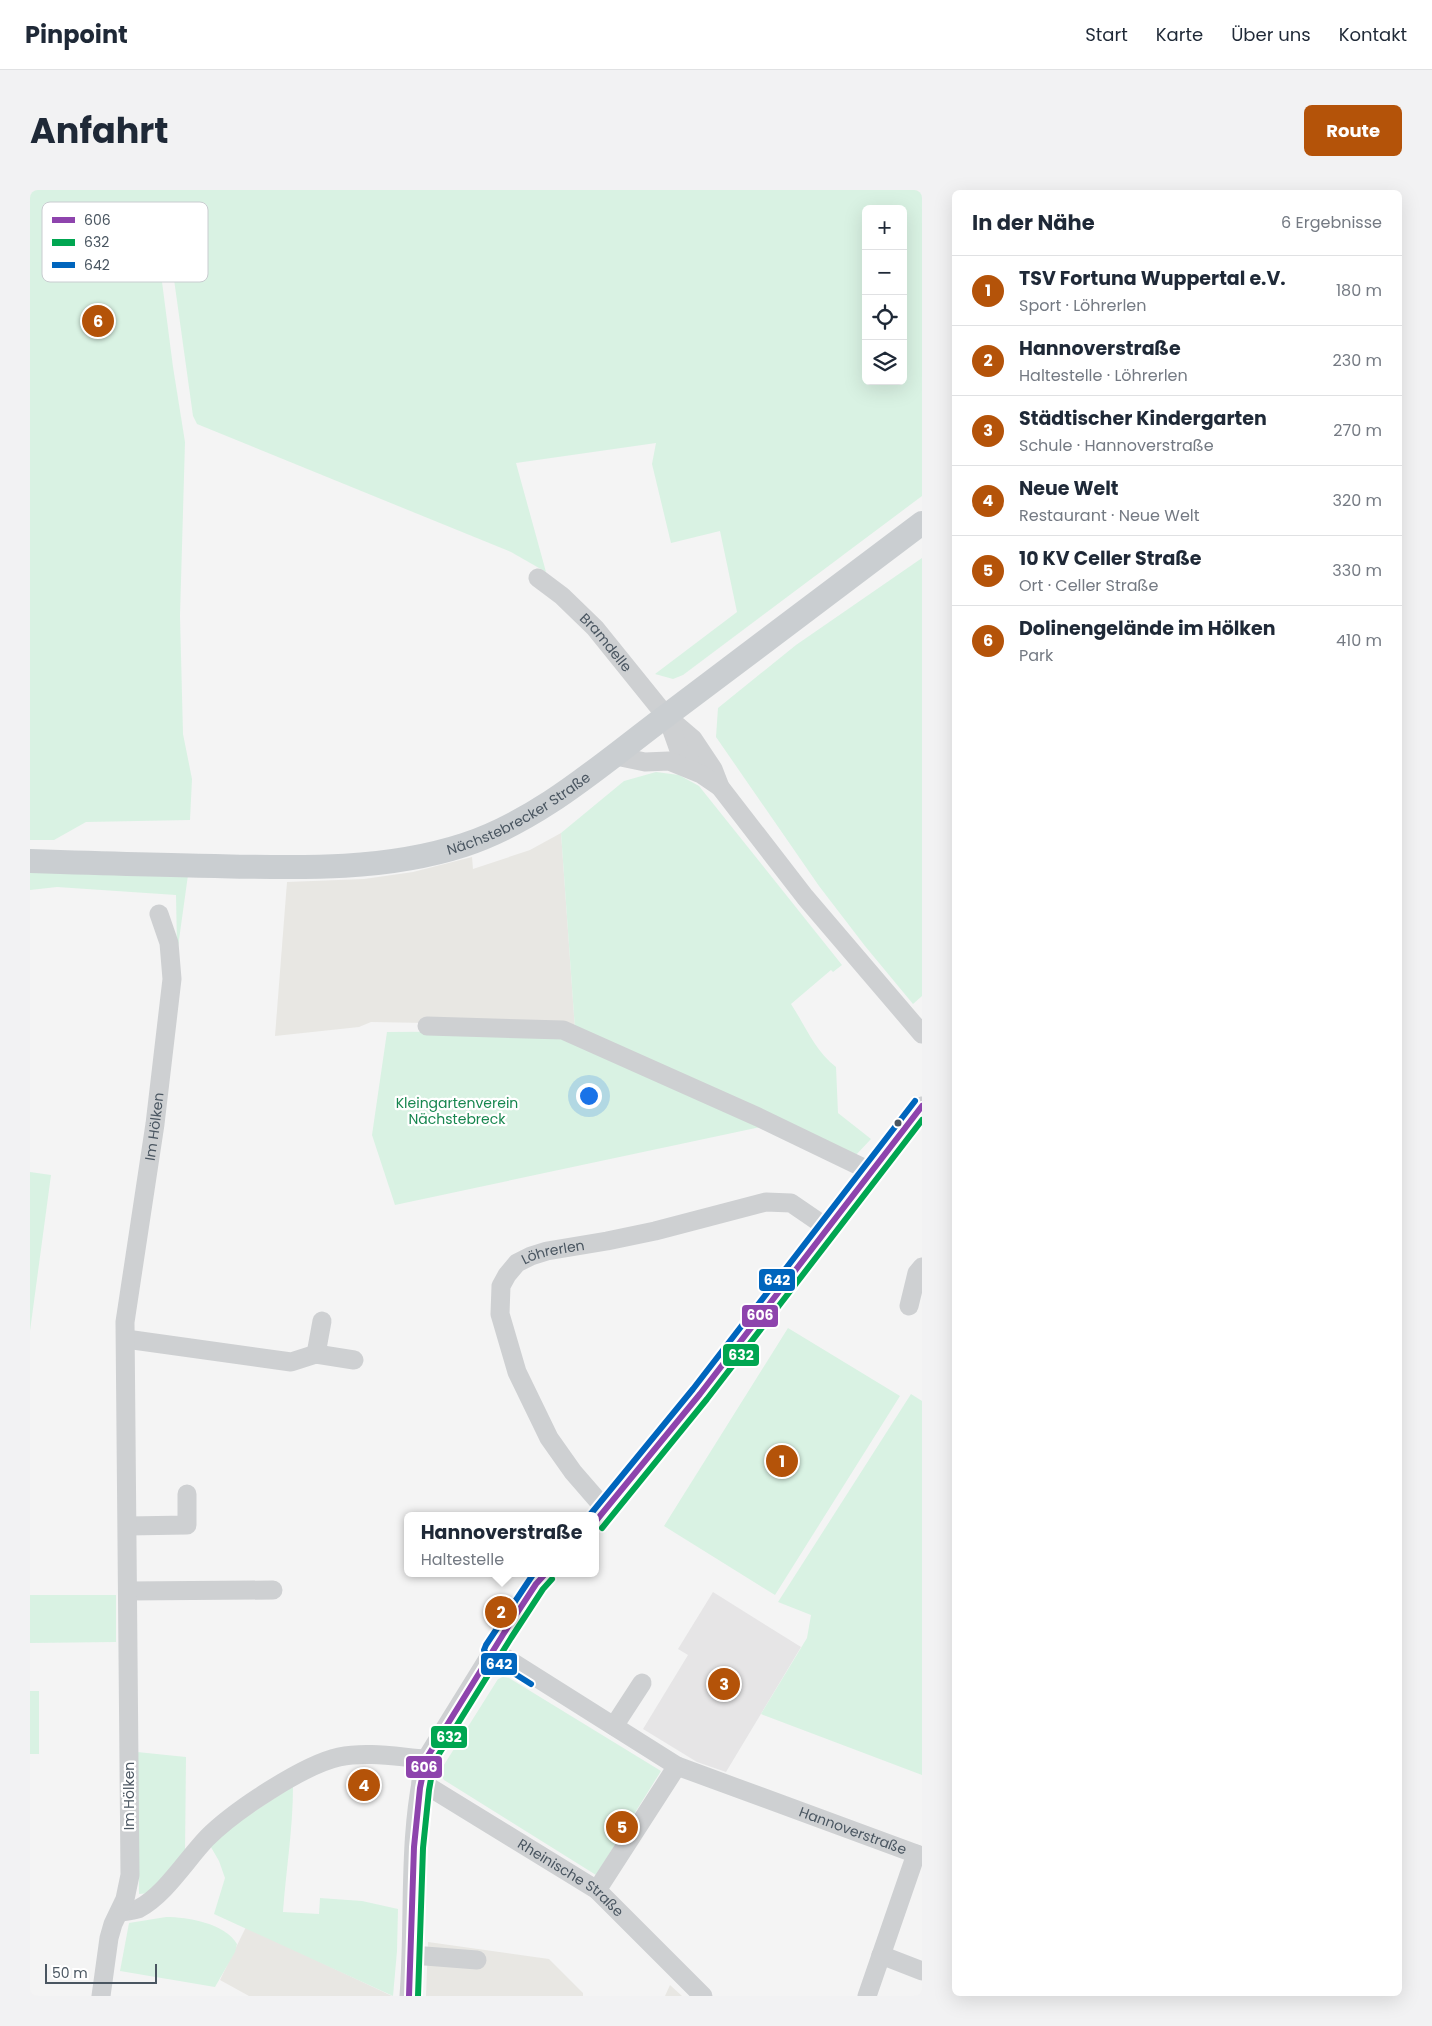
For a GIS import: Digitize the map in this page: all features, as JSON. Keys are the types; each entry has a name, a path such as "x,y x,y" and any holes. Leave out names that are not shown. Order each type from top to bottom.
{"main road":[{"name":"Nächstebrecker Straße","path":"30,861 180,866 337,867 398,861 465,845 502,830 557,797 616,756 666,716 922,523"}],"street":[{"name":"Bramdelle","path":"538,578 562,596 595,628 666,716 693,739 714,769 720,787"},
{"name":"Bramdelle","path":"666,716 679,750 701,774"},
{"name":"Bramdelle","path":"616,756 645,762 668,761 701,774 720,787 806,897 922,1034"},
{"name":"Im Hölken","path":"101,1996 109,1938 113,1924 125,1899 130,1875 125,1322 155,1124 172,979 169,943 159,914"},
{"path":"426,1026 563,1030 758,1117 872,1172"},
{"name":"Löhrerlen","path":"600,1516 829,1229 922,1106"},
{"name":"Löhrerlen","path":"598,1512 549,1438 517,1372 500,1314 501,1286 507,1275 517,1263 546,1251 646,1233 766,1202 791,1203 829,1229"},
{"path":"908,1306 917,1273 922,1267"},
{"path":"316,1354 322,1321"},
{"path":"126,1339 291,1362 316,1354 354,1360"},
{"path":"128,1526 187,1525 187,1494"},
{"path":"410,1996 415,1824 426,1758 536,1584 542,1577"},
{"path":"128,1591 273,1590"},
{"name":"Hannoverstraße","path":"494,1650 677,1766 919,1855"},
{"path":"614,1726 642,1683"},
{"path":"120,1912 137,1910 150,1901 208,1837 235,1815 316,1764 340,1757 364,1755 426,1758"},
{"path":"597,1890 677,1766"},
{"name":"Rheinische Straße","path":"421,1782 597,1890 703,1996"},
{"path":"866,1996 919,1855"},
{"path":"412,1955 477,1960"},
{"path":"881,1955 922,1971"}],"shaded area":[{"path":"561,833 575,1029 371,1022 359,1027 275,1036 287,882 364,879 413,872 472,857 473,869 530,850"},
{"path":"713,1592 801,1647 726,1772 697,1762 643,1729 688,1655 678,1649"},
{"path":"246,1927 392,1996 249,1996 220,1980"},
{"path":"428,1942 549,1959 583,1993 583,1996 426,1996"},
{"path":"670,1985 682,1996 665,1996"}],"green space":[{"path":"30,190 922,190 922,496 683,675 673,679 655,674 737,612 720,531 671,543 652,464 656,443 516,463 546,572 511,552 197,424 193,416 174,282 208,282 208,202 42,202 42,282 162,282 185,442 180,616 183,734 192,779 190,820 86,822 54,840 30,840"},
{"path":"922,558 922,996 913,1004 819,886 716,737 718,708 796,645"},
{"path":"656,772 679,775 699,786 842,965 833,972 831,970 791,1004 816,1046 836,1067 838,1113 871,1139 855,1156 575,1029 561,833 624,781"},
{"path":"30,871 188,875 178,947 176,895 57,887 30,890"},
{"name":"Kleingartenverein Nächstebreck","path":"543,1031 765,1126 395,1205 372,1135 387,1032"},
{"path":"30,1172 51,1175 30,1331"},
{"path":"788,1328 900,1396 775,1595 664,1526"},
{"path":"911,1394 922,1401 922,1775 761,1714 807,1638 811,1615 778,1602"},
{"path":"30,1595 116,1595 116,1642 30,1643"},
{"path":"503,1677 509,1678 661,1771 596,1875 444,1780 441,1775 442,1768 498,1679"},
{"path":"30,1691 39,1691 39,1754 30,1754"},
{"path":"137,1752 186,1757 185,1854 151,1893 139,1894"},
{"path":"293,1786 291,1834 283,1912 319,1914 320,1898 362,1901 398,1909 393,1996 214,1914 225,1878 219,1861 208,1842"},
{"path":"166,1917 195,1920 215,1926 224,1931 237,1944 235,1952 215,1987 120,1971 129,1923"}],"transit line":[{"name":"642","path":"592,1512 693,1389 915,1101"},
{"name":"606","path":"599,1517 700,1394 922,1106"},
{"name":"632","path":"602,1528 707,1399 922,1120"},
{"name":"642","path":"531,1577 484,1650 488,1657 531,1684"},
{"name":"606","path":"409,1996 414,1847 420,1788 426,1759 504,1633 542,1577"},
{"name":"632","path":"418,1996 423,1848 434,1762 511,1638 543,1589 552,1579"}],"place":[{"name":"Dolinengelände im Hölken","path":"98,321"},
{"name":"TSV Fortuna Wuppertal e.V.","path":"782,1461"},
{"name":"Hannoverstraße","path":"501,1612"},
{"name":"Städtischer Kindergarten","path":"724,1684"},
{"name":"Neue Welt","path":"364,1785"},
{"name":"10 KV Celler Straße","path":"622,1827"}]}
